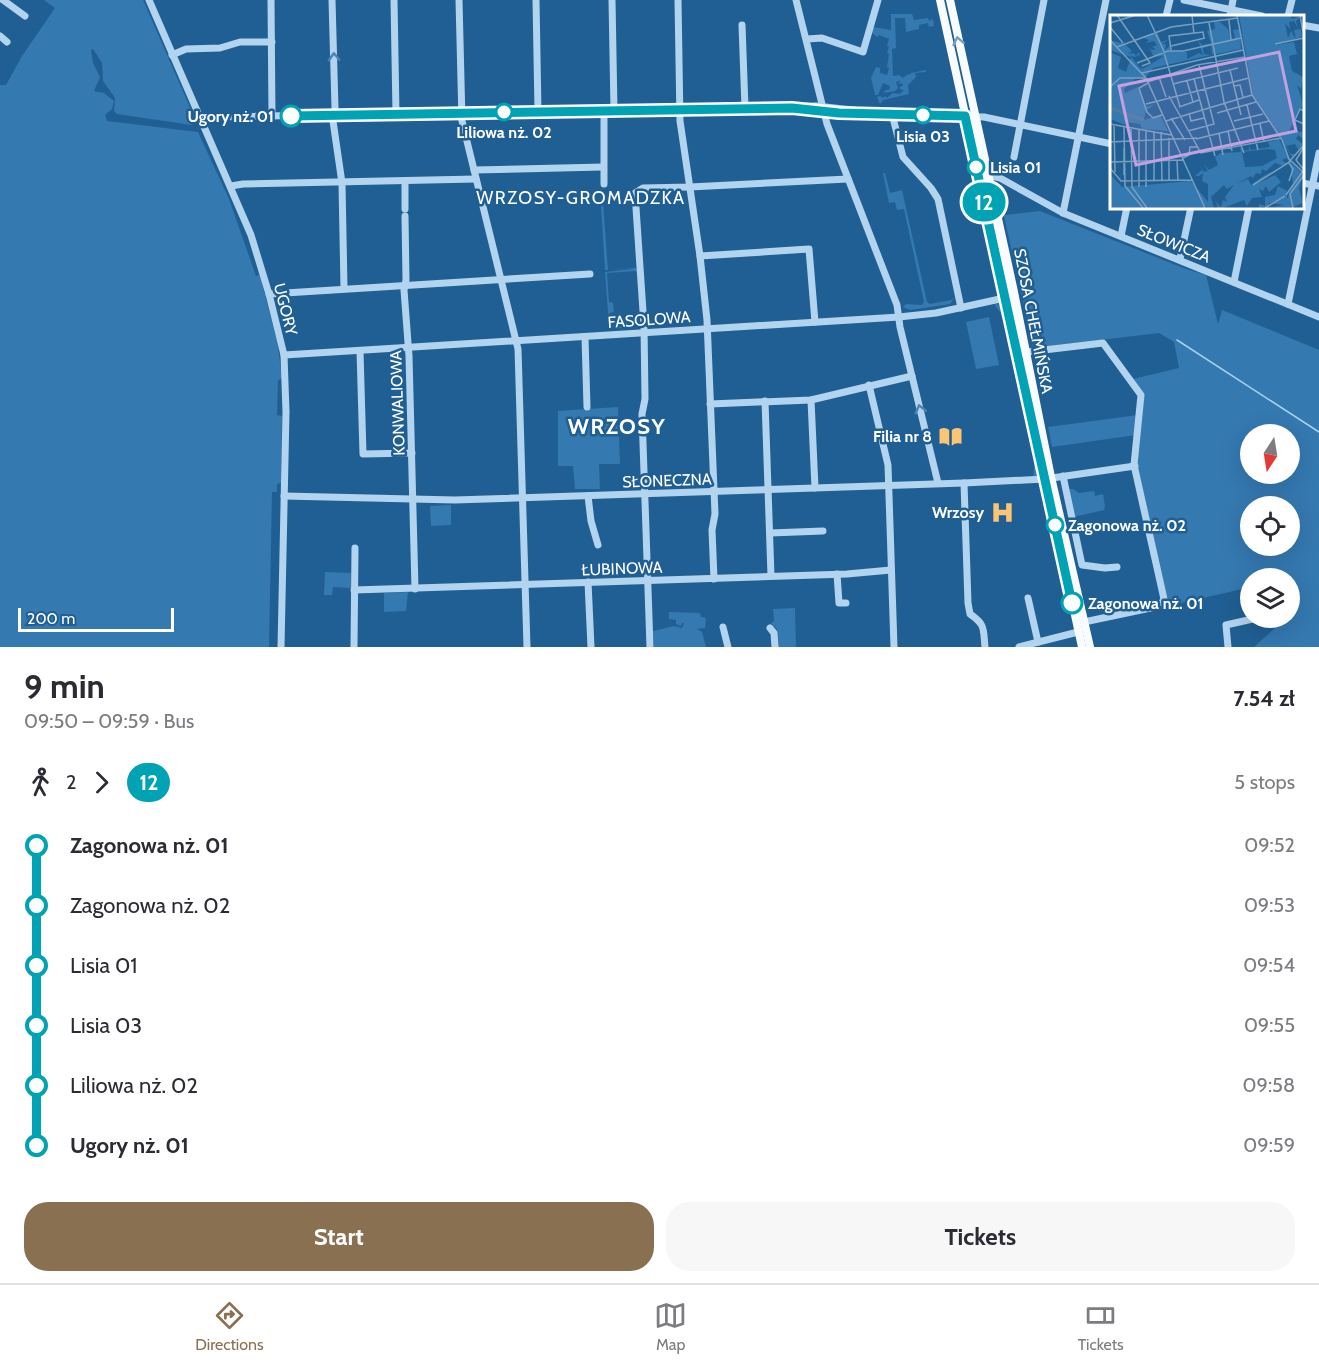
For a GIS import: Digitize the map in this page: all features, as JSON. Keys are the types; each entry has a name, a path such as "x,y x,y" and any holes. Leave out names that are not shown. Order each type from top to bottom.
{"main road":[{"name":"SZOSA CHEŁMIŃSKA","path":"940,0 988,176 1015,296 1082,647"},
{"name":"SZOSA CHEŁMIŃSKA","path":"950,0 1005,298 1090,647"}],"street":[{"path":"3,0 25,16"},
{"name":"UGORY","path":"149,0 251,235 284,355 286,412 281,647"},
{"path":"271,0 272,116"},
{"path":"332,0 333,121 342,183 344,288"},
{"path":"394,0 396,114"},
{"path":"459,0 462,114 517,341 527,647"},
{"path":"536,0 538,111"},
{"path":"612,0 614,110"},
{"path":"678,0 680,109 700,256 707,329 715,514 712,530 714,579"},
{"path":"796,0 827,124 897,306 938,483"},
{"path":"807,39 819,38 829,44 862,52 878,0"},
{"path":"1014,157 1044,0"},
{"path":"1063,213 1106,0"},
{"path":"1166,15 1170,0"},
{"path":"1184,0 1230,13 1251,15"},
{"path":"1230,13 1233,0"},
{"path":"1288,15 1292,0"},
{"path":"742,25 745,108"},
{"path":"1304,25 1319,28"},
{"path":"0,36 8,42"},
{"path":"172,55 186,49 220,48 240,42 272,42"},
{"path":"201,120 217,117 334,114 792,108 970,116 1110,144"},
{"path":"604,110 604,184"},
{"path":"892,114 903,157 938,199 962,308"},
{"path":"1287,304 1316,185 1319,153"},
{"path":"474,170 603,167"},
{"name":"SŁOWICZA","path":"988,176 1000,178 1063,213 1319,317"},
{"path":"231,186 476,179"},
{"path":"650,647 642,414 645,399 644,333 635,193 643,188 848,179"},
{"name":"KONWALIOWA","path":"405,185 405,285 409,347 415,589"},
{"path":"1121,236 1126,208"},
{"path":"1180,259 1191,208"},
{"path":"1234,282 1249,208"},
{"path":"700,256 809,249 815,322"},
{"path":"269,294 590,274"},
{"name":"FASOLOWA","path":"284,355 899,317 936,313 1015,296"},
{"path":"585,337 587,407"},
{"path":"1027,352 1101,343 1107,345 1141,395 1135,466 1163,602 1160,606 1084,622"},
{"path":"360,351 359,454 412,453"},
{"path":"710,404 811,400 912,376"},
{"path":"869,385 887,459 894,647"},
{"path":"811,400 815,488"},
{"path":"765,401 771,576"},
{"name":"SŁONECZNA","path":"284,496 413,501 768,490 1048,478 1135,466"},
{"path":"1063,476 1082,565 1117,567"},
{"path":"964,483 968,603 970,614 980,621 982,626 985,647"},
{"path":"588,496 591,521 598,545"},
{"path":"770,533 824,531"},
{"path":"354,647 355,548"},
{"name":"ŁUBINOWA","path":"354,590 714,579 891,570"},
{"path":"837,574 839,603"},
{"path":"588,582 591,647"},
{"path":"1028,598 1038,642"},
{"path":"1228,647 1226,625 1240,622"},
{"path":"723,627 728,647"},
{"path":"770,628 774,633 775,647"},
{"path":"1019,647 1078,632"}],"shaded area":[{"path":"44,0 143,0 196,121 191,125 117,114 114,111 115,98 103,81 102,63 93,49 91,50 93,63 100,77 94,91 104,93 114,101 112,109 105,115 107,121 198,132 229,199 256,276 260,275 278,346 282,379 278,380 277,415 282,416 281,483 277,484 277,492 272,492 269,647 0,647 0,85 6,85 22,56 55,8"},
{"path":"891,14 912,14 914,20 933,19 934,26 929,27 928,23 919,25 919,29 906,32 905,18 895,18 896,48 892,49 893,76 899,75 903,78 911,73 926,70 926,72 915,73 916,77 908,85 909,94 883,100 880,104 877,97 887,98 893,93 901,94 904,91 899,88 903,85 898,84 901,80 896,82 898,88 895,91 883,93 889,90 890,86 883,83 878,95 875,95 871,78 876,67 880,68 880,73 887,75 889,39 879,35 877,37 871,32 873,27 891,30"},
{"path":"883,173 885,173 890,193 902,190 927,302 930,304 951,300 955,297 950,304 910,310 903,307 906,304 922,305 924,302 904,209 897,210 895,202 889,203"},
{"path":"602,188 608,270 605,270 600,191"},
{"path":"999,193 1005,215 1040,211 1206,275 1218,324 1222,310 1319,350 1319,647 1254,647 1275,628 1300,628 1300,568 1240,568 1240,590 1168,606 1136,464 1144,395 1133,379 1179,368 1174,342 1159,333 1033,348"},
{"path":"636,266 637,273 636,271 607,273 609,302 613,303 614,312 610,313 611,325 622,324 622,328 610,329 605,272 635,269 611,270 636,268"},
{"path":"996,303 1003,308 1039,469 1033,477 1035,461 1003,315 995,306"},
{"path":"989,317 999,365 976,369 966,322"},
{"path":"618,407 620,464 599,464 600,489 575,489 573,466 558,466 558,411"},
{"path":"1138,415 1136,435 1052,447 1048,427"},
{"path":"1069,489 1079,493 1094,491 1095,496 1103,494 1104,510 1074,517"},
{"path":"451,505 451,525 431,526 430,506"},
{"path":"325,572 351,573 351,588 333,587 332,595 324,595"},
{"path":"408,592 406,611 384,612 384,593"},
{"path":"795,608 796,647 777,647 777,629 771,623 774,621 773,609"},
{"path":"669,612 700,613 701,617 706,618 705,628 697,629 702,632 706,647 654,647 653,631 674,626 682,628 684,623 681,626 676,624 676,620 669,619"}],"waterway":[{"path":"1177,340 1319,432"}],"bus line":[{"name":"12","path":"291,116 792,108 839,113 965,116 1072,603"}],"place":[{"name":"Liliowa nż. 02","path":"504,112"},
{"name":"Lisia 03","path":"923,115"},
{"name":"Ugory nż. 01","path":"291,116"},
{"name":"Lisia 01","path":"976,167"},
{"name":"Filia nr 8","path":"950,436"},
{"name":"Wrzosy","path":"1002,512"},
{"name":"Zagonowa nż. 02","path":"1055,525"},
{"name":"Zagonowa nż. 01","path":"1072,603"}],"district":[{"name":"WRZOSY-GROMADZKA","path":"581,198"},
{"name":"WRZOSY","path":"617,426"}]}
